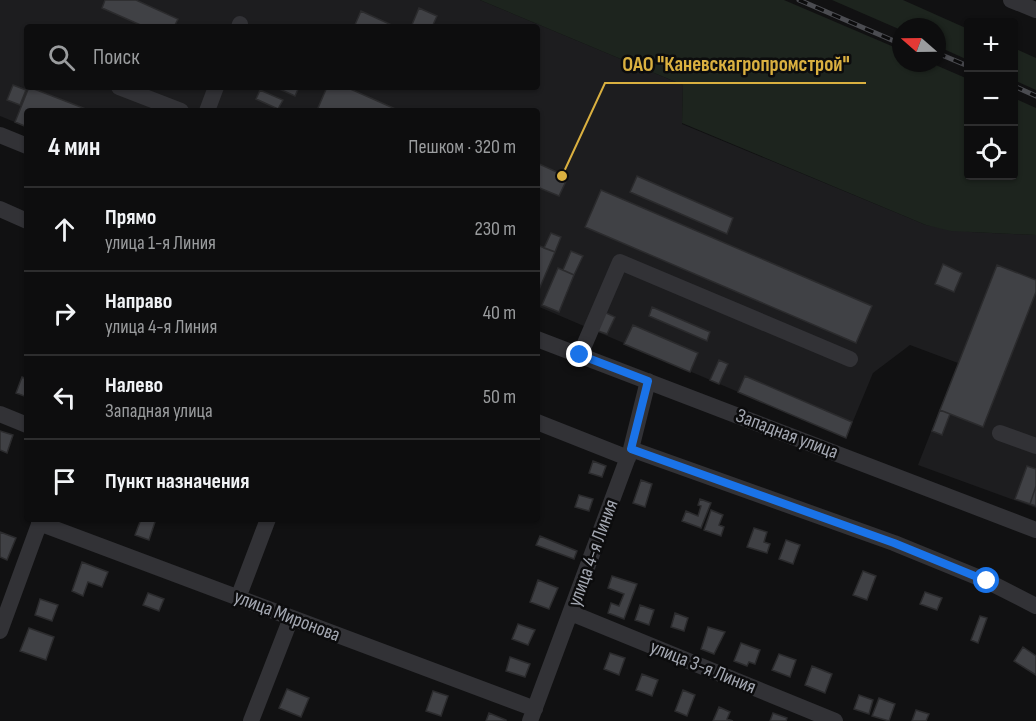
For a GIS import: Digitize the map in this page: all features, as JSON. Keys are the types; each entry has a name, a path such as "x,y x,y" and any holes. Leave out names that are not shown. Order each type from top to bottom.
{"street":[{"path":"1011,0 1036,10"},
{"path":"127,90 173,108"},
{"path":"208,108 215,90"},
{"path":"0,135 24,145"},
{"path":"0,209 24,221"},
{"path":"580,355 620,262 850,359"},
{"name":"Западная улица","path":"540,340 1036,530"},
{"name":"улица 4-я Линия","path":"532,715 629,453 648,381"},
{"path":"0,414 24,424"},
{"path":"540,424 894,543 987,581 1036,606"},
{"path":"1000,433 1036,446"},
{"path":"0,631 7,588 40,522"},
{"name":"улица Миронова","path":"43,522 291,618 532,715"},
{"path":"238,598 267,522"},
{"name":"улица 3-я Линия","path":"571,613 836,721"},
{"path":"251,721 291,618"}],"shaded area":[{"path":"0,0 480,0 537,24 24,24 24,90 540,90 540,25 683,85 682,124 926,225 972,232 1036,235 1036,508 918,465 958,363 910,345 873,373 846,438 540,307 540,108 24,108 24,126 0,116"},
{"path":"480,0 784,0 892,46 892,72 946,72 946,69 964,77 964,180 1018,180 1018,100 1036,108 1036,235 951,231 926,225 682,123 683,85"},
{"path":"832,0 903,0 943,18 892,18 892,26"},
{"path":"946,19 964,27 964,58 946,50"},
{"path":"1018,50 1036,58 1036,90 1018,82"}],"building":[{"path":"105,0 136,0 178,19 176,24 138,24 102,8"},
{"path":"419,8 437,16 433,24 412,24"},
{"path":"361,11 389,24 355,24"},
{"path":"13,85 26,90 20,105 7,100"},
{"path":"28,90 37,90 83,108 24,108 24,126 15,122"},
{"path":"260,90 283,100 279,108 276,108 256,99"},
{"path":"282,90 298,90 295,96"},
{"path":"326,90 353,90 393,108 318,108"},
{"path":"540,164 568,177 559,196 540,188"},
{"path":"637,176 733,218 727,234 630,192"},
{"path":"601,190 872,306 856,343 585,227"},
{"path":"551,233 561,237 555,252 544,248"},
{"path":"540,246 555,252 540,287"},
{"path":"571,251 583,256 574,275 563,270"},
{"path":"943,264 962,273 954,292 935,284"},
{"path":"997,265 1036,280 1036,292 983,427 940,410"},
{"path":"558,268 574,275 559,312 542,305"},
{"path":"652,307 710,332 707,341 649,316"},
{"path":"602,311 615,317 607,334 598,331"},
{"path":"633,325 698,353 690,372 624,344"},
{"path":"719,360 728,364 719,384 710,380"},
{"path":"745,376 852,422 846,438 738,392"},
{"path":"22,377 24,378 24,396 16,393"},
{"path":"940,410 950,414 942,435 932,431"},
{"path":"0,431 13,435 7,453 0,450"},
{"path":"593,461 606,466 602,477 589,473"},
{"path":"1027,466 1036,469 1036,486 1030,504 1015,499"},
{"path":"641,480 652,484 645,507 633,503"},
{"path":"1036,489 1036,506 1030,504"},
{"path":"579,495 593,499 589,511 575,507"},
{"path":"700,499 711,503 701,528 682,521 686,511 698,516 701,506 698,505"},
{"path":"711,510 723,515 719,525 724,527 721,536 704,530"},
{"path":"140,522 155,522 149,540 135,535"},
{"path":"754,528 767,532 764,542 770,544 767,553 747,547"},
{"path":"0,532 16,538 7,560 0,557"},
{"path":"540,536 577,551 574,559 536,545"},
{"path":"786,540 800,545 793,564 779,559"},
{"path":"82,562 108,572 102,587 88,582 83,596 72,591"},
{"path":"863,571 876,576 867,600 853,595"},
{"path":"612,576 637,584 624,619 608,613 611,603 619,606 624,594 608,588"},
{"path":"538,580 558,588 549,609 530,602"},
{"path":"925,592 942,598 937,610 920,604"},
{"path":"148,593 164,599 159,611 143,605"},
{"path":"40,599 58,605 52,621 35,615"},
{"path":"640,605 654,610 649,625 635,620"},
{"path":"675,613 688,618 684,631 671,627"},
{"path":"980,616 987,618 978,643 971,640"},
{"path":"518,624 535,630 528,645 512,639"},
{"path":"708,627 725,632 714,654 701,649"},
{"path":"29,628 54,637 46,660 20,651"},
{"path":"741,643 760,650 755,664 749,662 747,666 734,661"},
{"path":"1023,647 1036,656 1036,675 1014,661"},
{"path":"610,653 625,658 619,675 604,669"},
{"path":"779,654 796,660 790,677 772,670"},
{"path":"510,657 530,664 525,677 506,671"},
{"path":"812,666 832,674 825,693 805,685"},
{"path":"642,674 658,680 652,696 636,690"},
{"path":"287,689 309,698 301,717 279,708"},
{"path":"683,690 695,695 687,716 675,711"},
{"path":"433,691 448,696 441,716 426,711"},
{"path":"859,695 873,700 869,714 854,709"},
{"path":"879,698 895,704 889,721 872,716"},
{"path":"719,707 730,712 727,719 733,721 713,721"},
{"path":"916,710 929,714 926,721 912,721"},
{"path":"489,713 506,720 506,721 486,721"},
{"path":"773,713 787,718 786,721 770,721"}],"railway":[{"path":"799,0 892,40"},
{"path":"946,57 964,64"},
{"path":"1018,88 1036,96"}],"place":[{"name":"ОАО \"Каневскагропромстрой\"","path":"562,176"}],"route":[{"path":"580,355 648,381 631,449 894,543 987,581"}]}
